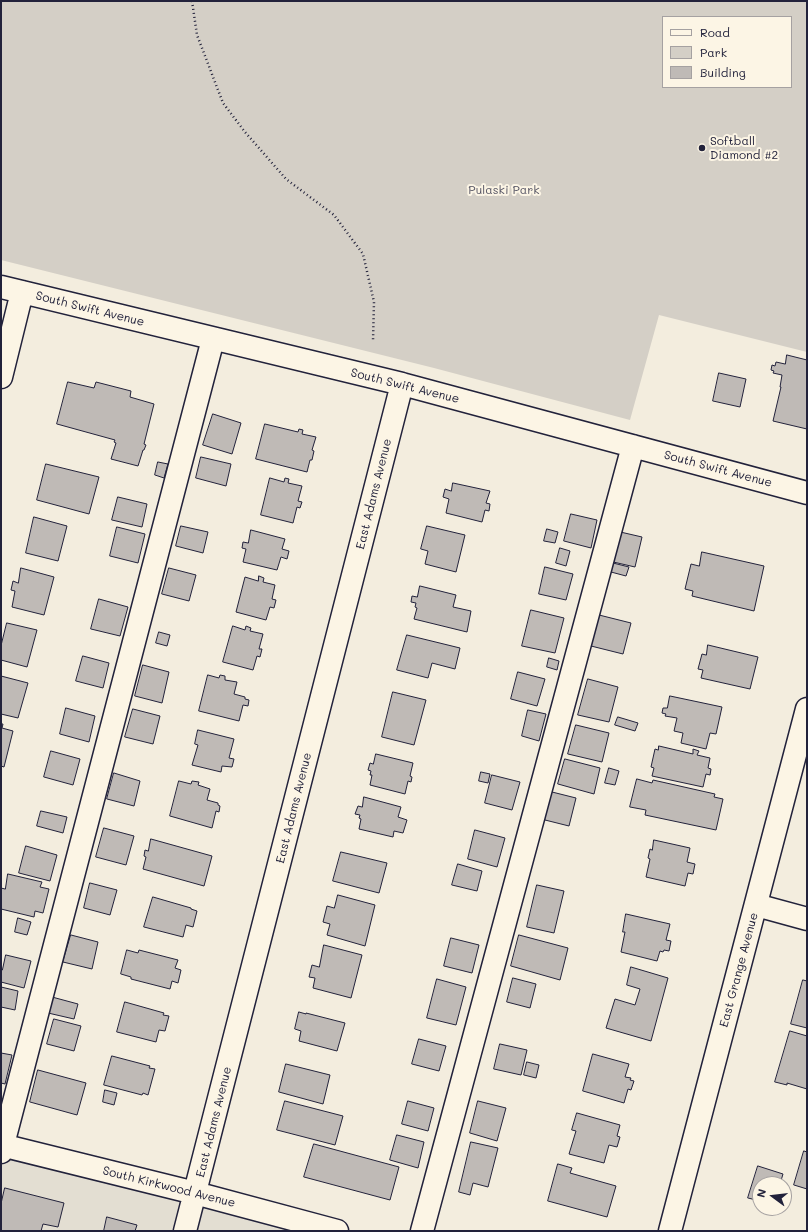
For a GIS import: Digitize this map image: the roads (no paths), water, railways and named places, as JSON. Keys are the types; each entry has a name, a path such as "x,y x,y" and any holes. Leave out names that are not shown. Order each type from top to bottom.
{"street":[{"name":"South Swift Avenue","path":"1,287 402,384 807,493"},
{"path":"1,376 22,292"},
{"path":"2,1147 213,339"},
{"name":"East Adams Avenue","path":"185,1231 196,1193 402,384"},
{"path":"422,1231 633,446"},
{"name":"East Grange Avenue","path":"670,1231 807,709"},
{"path":"756,905 807,918"},
{"name":"South Kirkwood Avenue","path":"2,1147 196,1193 336,1231"}],"place":[{"name":"Softball Diamond #2","path":"702,148"}],"park label":[{"name":"Pulaski Park","path":"504,190"}]}
